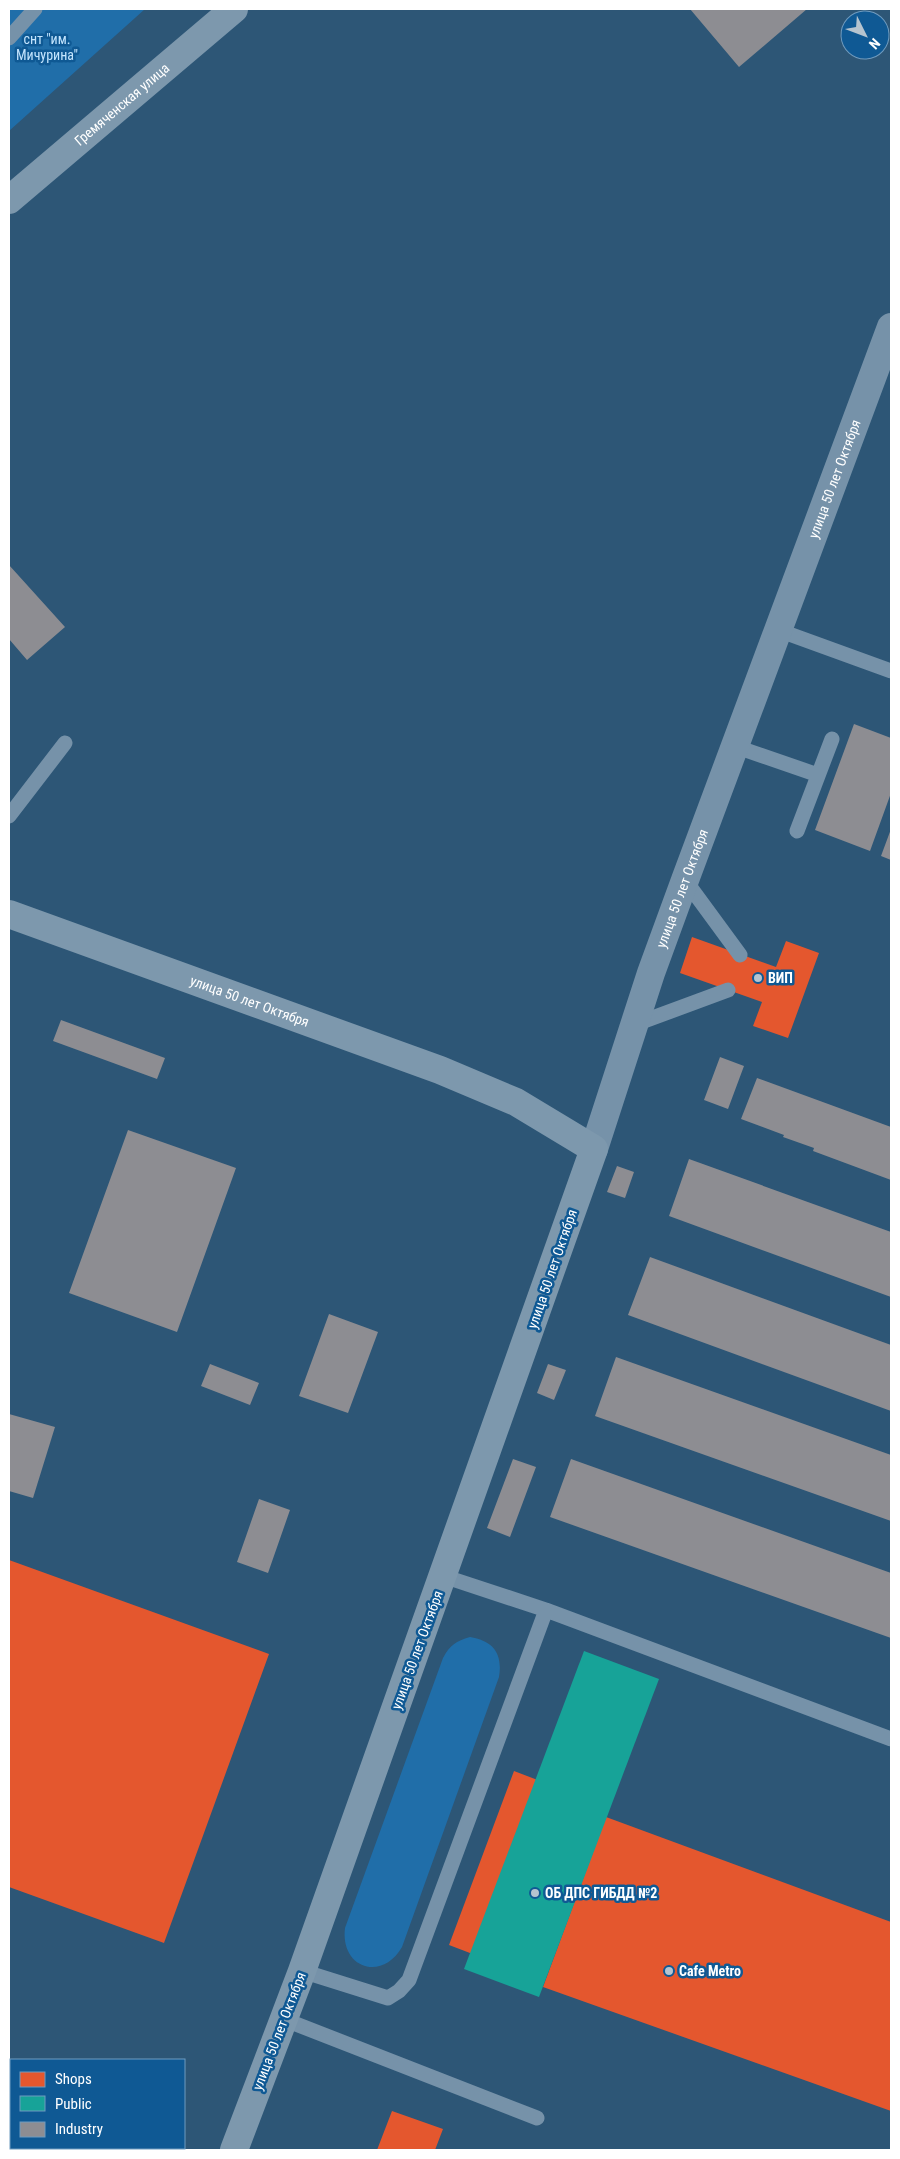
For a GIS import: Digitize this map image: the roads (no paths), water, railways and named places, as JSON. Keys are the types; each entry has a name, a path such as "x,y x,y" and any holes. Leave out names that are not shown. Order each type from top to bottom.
{"street":[{"name":"Гремяченская улица","path":"9,200 234,9"},
{"name":"улица 50 лет Октября","path":"234,2150 302,1971 443,1576 594,1149 684,880 891,327"},
{"name":"улица 50 лет Октября","path":"9,914 440,1070 516,1102 594,1149"}],"lane":[{"path":"9,38 35,9"},
{"path":"778,630 891,671"},
{"path":"797,831 832,739"},
{"path":"9,816 65,743"},
{"path":"734,746 818,775"},
{"path":"684,880 740,954"},
{"path":"636,1024 728,990"},
{"path":"443,1576 546,1610 891,1738"},
{"path":"302,1971 388,1998 399,1991 409,1980 546,1610"},
{"path":"283,2019 537,2118"}],"place":[{"name":"ВИП","path":"758,978"},
{"name":"ОБ ДПС ГИБДД №2","path":"535,1893"},
{"name":"Cafe Metro","path":"669,1971"}],"park label":[{"name":"снт \"им. Мичурина\"","path":"47,48"}]}
